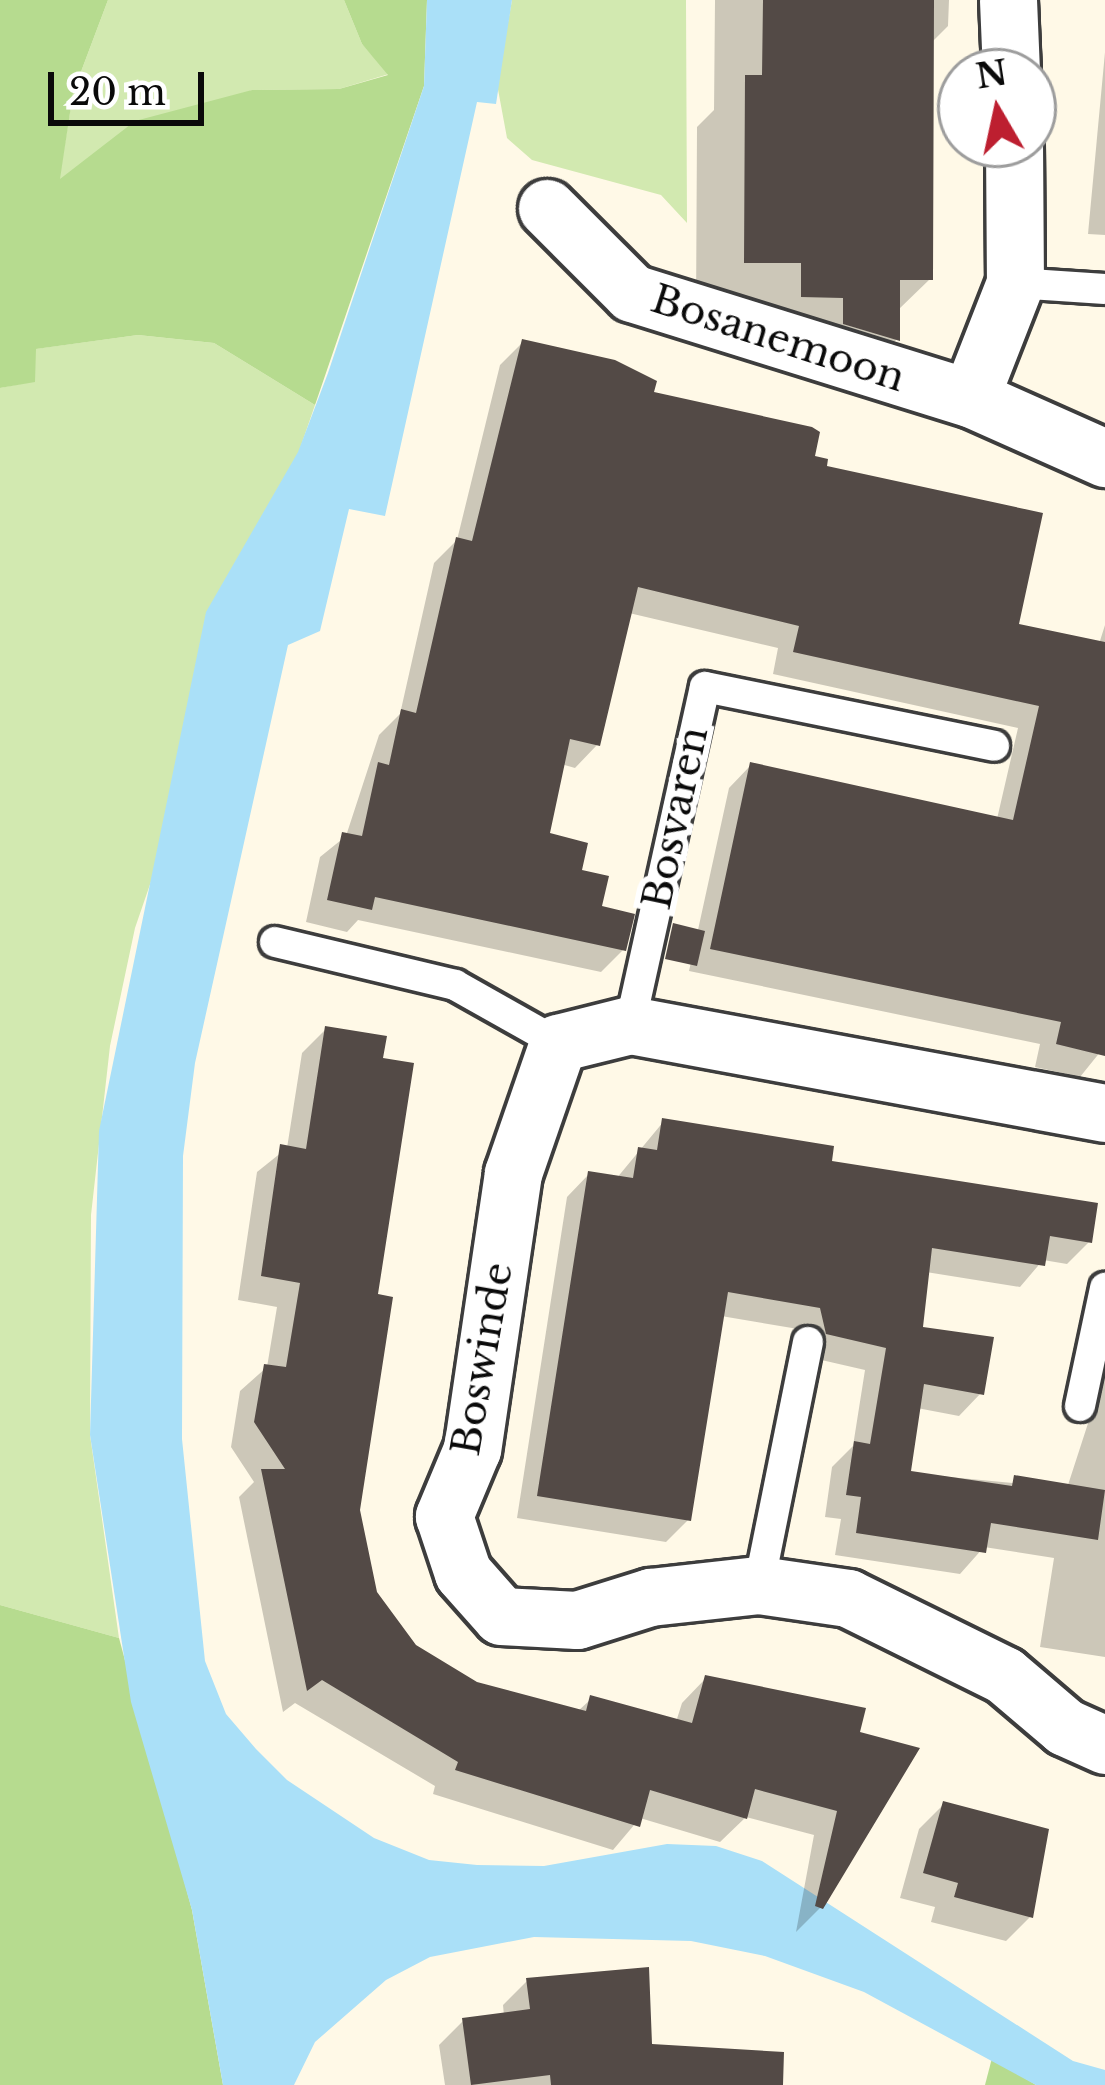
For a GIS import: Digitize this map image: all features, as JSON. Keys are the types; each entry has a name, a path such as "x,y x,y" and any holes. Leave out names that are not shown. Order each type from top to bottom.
{"street":[{"path":"1008,0 1010,48"},
{"path":"970,398 1015,283 1014,168"},
{"name":"Bosanemoon","path":"547,208 632,293 970,398 1105,458"},
{"path":"558,1043 630,1025 1105,1113"},
{"name":"Boswinde","path":"558,1043 513,1173 472,1449 444,1516 463,1573 501,1616 578,1621 650,1597 759,1585 848,1598 926,1632 1105,1745"}],"lane":[{"path":"1015,283 1105,289"},
{"name":"Bosvaren","path":"630,1025 705,687 994,746"},
{"path":"275,942 455,985 558,1043"},
{"path":"1080,1406 1105,1288"},
{"path":"759,1585 808,1342"}],"green space":[{"path":"0,0 108,0 73,93 60,179 135,121 252,90 339,89 388,75 362,44 344,0 427,0 424,86 315,405 214,343 138,335 36,349 35,382 0,388"},
{"path":"108,0 344,0 362,44 389,74 339,89 252,90 59,180 73,93"},
{"path":"512,0 686,0 687,223 661,195 532,160 507,138 497,84"},
{"path":"138,335 214,343 315,405 135,928 110,1046 91,1215 90,1435 119,1638 0,1605 0,388 35,381 35,349"},
{"path":"0,1605 119,1638 192,1910 223,2085 0,2085"},
{"path":"992,2058 1036,2085 985,2085"}],"water":[{"path":"427,0 512,0 496,104 477,102 385,516 349,509 320,631 288,645 195,1063 183,1156 182,1439 205,1661 226,1714 256,1749 287,1780 374,1838 429,1860 477,1865 544,1866 667,1844 716,1846 762,1861 1073,2061 1105,2070 1105,2085 1036,2085 864,1992 765,1956 691,1941 534,1937 430,1957 386,1980 315,2042 294,2085 223,2085 192,1910 131,1702 90,1435 99,1131 206,612 298,452 328,373 424,86"}],"building":[{"path":"763,0 934,0 933,280 900,280 900,341 843,324 843,298 801,297 801,263 744,263 745,75 762,75"},
{"path":"522,339 615,360 657,381 654,392 812,427 820,432 815,456 828,459 827,466 1043,513 1019,624 1105,642 1105,1056 1056,1044 1061,1022 710,949 750,762 1013,820 1039,706 793,652 799,626 638,587 600,746 570,739 550,833 588,843 582,870 609,876 602,906 635,914 626,951 375,897 372,910 327,900 342,832 362,836 378,762 389,765 401,709 416,713 456,537 472,541"},
{"path":"673,923 705,931 697,966 665,959"},
{"path":"325,1026 387,1036 383,1058 414,1063 378,1294 393,1297 360,1510 377,1592 416,1645 477,1682 586,1711 590,1695 692,1723 705,1675 866,1708 860,1732 920,1748 823,1909 815,1906 837,1811 755,1789 747,1819 650,1790 640,1827 455,1770 458,1762 322,1680 307,1691 261,1469 285,1469 254,1422 264,1364 286,1367 300,1283 261,1276 280,1144 306,1149"},
{"path":"662,1118 834,1146 832,1161 1098,1203 1092,1243 1050,1236 1045,1266 932,1248 923,1327 994,1337 984,1395 924,1384 911,1471 1012,1486 1014,1475 1105,1490 1098,1540 991,1523 986,1553 856,1533 861,1497 846,1495 854,1441 870,1444 886,1348 826,1334 820,1308 728,1292 691,1521 537,1496 588,1171 633,1178 638,1147 657,1150"},
{"path":"943,1801 1049,1829 1033,1918 954,1897 958,1883 923,1873"},
{"path":"649,1967 652,2044 784,2052 783,2085 551,2085 550,2075 471,2085 462,2018 530,2009 526,1978"}]}
